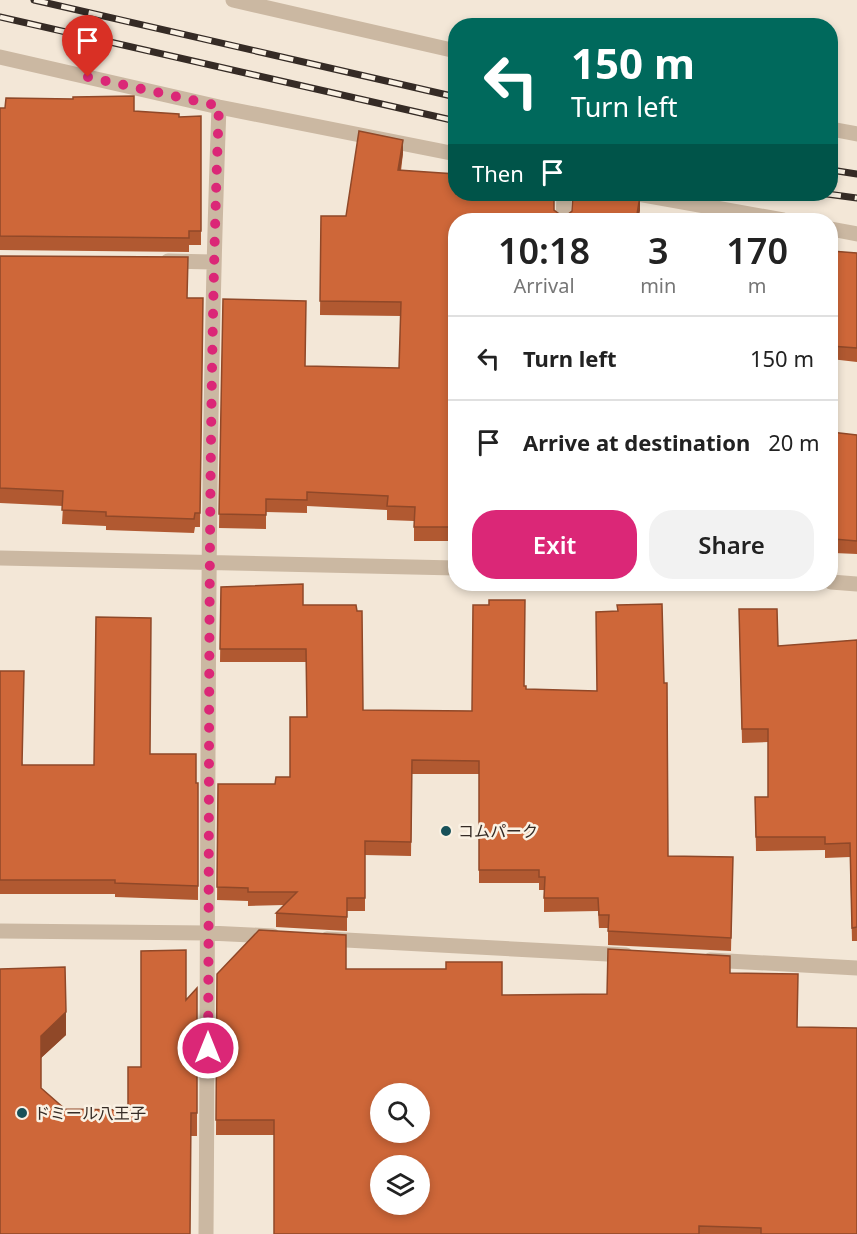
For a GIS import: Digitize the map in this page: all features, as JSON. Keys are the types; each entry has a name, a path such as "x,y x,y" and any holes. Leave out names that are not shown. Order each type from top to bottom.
{"street":[{"path":"233,0 448,49"},
{"path":"0,57 219,106 448,152"},
{"path":"206,1234 213,262 219,106"},
{"path":"838,130 857,134"},
{"path":"677,201 744,213"},
{"path":"838,230 857,234"},
{"path":"154,261 213,262"},
{"path":"0,558 448,568"},
{"path":"838,583 857,584"},
{"path":"0,931 209,933 291,937"},
{"path":"315,938 645,956"},
{"path":"692,959 857,968"}],"building":[{"path":"134,96 134,111 179,114 179,117 201,116 201,231 189,231 189,238 0,236 0,108 5,108 6,98 73,99 73,97"},
{"path":"359,131 403,140 398,170 448,173 448,201 554,201 554,210 558,213 448,213 448,527 414,527 415,507 387,506 388,496 307,492 307,500 266,499 266,515 219,514 223,299 306,301 305,366 399,368 401,302 320,301 321,216 346,216"},
{"path":"573,201 639,201 637,213 570,213 572,211"},
{"path":"838,252 857,253 857,348 838,347"},
{"path":"0,256 188,257 187,298 203,298 200,513 195,513 194,519 106,516 106,512 62,510 63,491 0,488"},
{"path":"838,433 857,435 857,541 838,539"},
{"path":"303,584 303,605 356,605 357,611 362,611 363,710 472,711 473,605 489,605 489,600 525,600 524,686 526,689 597,691 596,612 618,611 617,605 662,604 664,683 667,683 668,856 733,857 731,938 608,931 609,915 599,915 598,898 544,898 545,877 539,877 539,870 479,870 479,761 412,760 411,842 365,841 365,898 347,898 347,917 276,913 297,892 248,892 248,888 217,887 218,784 275,784 276,777 290,777 290,717 307,717 306,649 220,649 221,587"},
{"path":"739,609 777,609 778,646 857,640 857,927 852,928 850,843 825,844 825,837 756,837 755,797 768,797 768,729 742,729"},
{"path":"96,617 151,618 150,754 196,754 198,886 115,883 115,880 0,880 0,671 24,671 22,765 94,765"},
{"path":"259,930 346,935 346,969 446,969 446,962 502,962 502,995 607,994 608,949 730,956 730,973 798,974 797,1027 857,1028 857,1234 761,1234 761,1228 699,1226 699,1234 274,1234 274,1120 216,1120 217,974"},
{"path":"186,950 186,1000 197,988 197,1113 191,1113 190,1234 0,1234 0,969 65,967 66,1012 41,1036 41,1088 65,1109 128,1110 128,1067 141,1067 141,951"}],"railway":[{"path":"34,0 448,95"},
{"path":"0,17 448,119"},
{"path":"838,171 857,174"},
{"path":"838,195 857,198"}],"place":[{"name":"コムパーク","path":"446,831"},
{"name":"ドミール八王子","path":"22,1113"}],"route":[{"path":"88,77 219,106 213,262 208,1048"}]}
